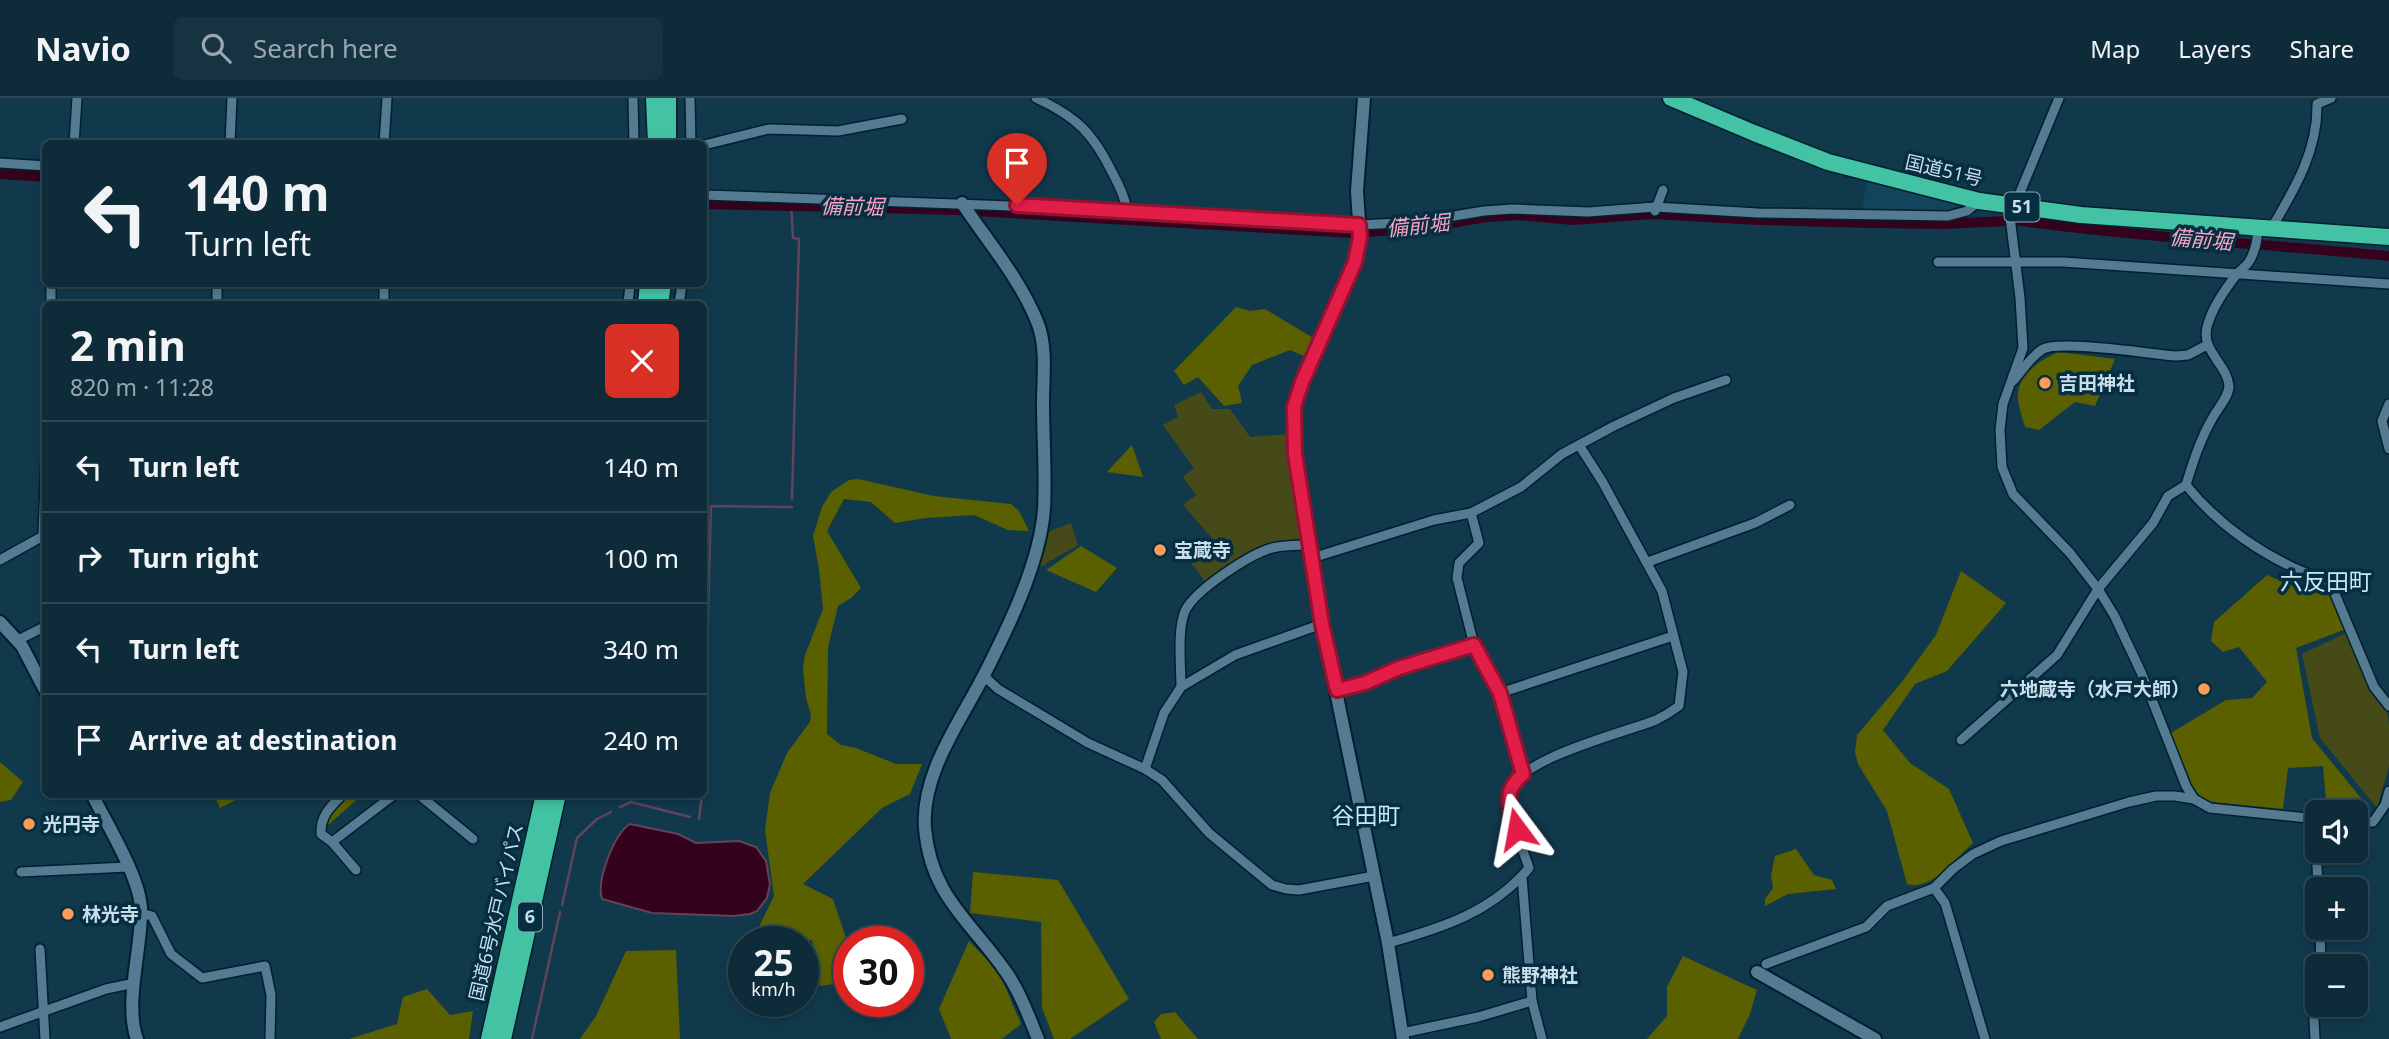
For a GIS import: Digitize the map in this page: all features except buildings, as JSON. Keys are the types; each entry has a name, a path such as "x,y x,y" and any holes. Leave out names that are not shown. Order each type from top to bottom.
{"highway":[{"path":"654,98 656,140"},
{"path":"668,98 668,140"},
{"name":"国道51号","path":"1671,98 1828,162 1979,201 2260,236 2389,237"},
{"name":"国道6号水戸バイパス","path":"489,1039 543,798"},
{"name":"国道6号水戸バイパス","path":"503,1039 557,798"}],"street":[{"path":"74,140 78,98"},
{"path":"230,140 233,98"},
{"path":"384,140 387,98"},
{"path":"633,98 634,140"},
{"path":"690,98 691,140"},
{"path":"1036,98 1057,108 1087,130 1111,170 1127,210"},
{"path":"1364,98 1357,191 1359,230 1355,262 1302,382 1294,407 1295,454 1322,624 1388,943 1403,1036 1532,1001"},
{"path":"2059,98 2010,217 2017,260 2023,348 2003,404 2000,430 2001,467 2013,494 2070,553 2098,589 2129,644 2186,786 2194,799"},
{"path":"1961,740 2057,656 2098,589 2153,523 2168,496 2186,485 2209,423 2228,394 2228,381 2207,345 2207,328 2214,309 2238,272 2249,263 2260,236 2299,182 2315,139 2318,125 2317,104 2331,98"},
{"path":"707,144 769,129 838,131 877,126 902,119"},
{"path":"0,163 42,166"},
{"path":"1655,209 1663,190"},
{"path":"707,195 966,209 1127,210 1359,230 1512,209 1588,212 1655,209 1948,216 1968,211 1979,201"},
{"path":"966,209 1026,298 1039,327 1042,358 1044,509 1022,595 936,772 926,811 927,841 940,886 956,912 1008,975 1038,1039"},
{"path":"1938,262 2017,260 2238,272 2389,284"},
{"path":"2010,382 2039,352 2049,346 2090,347 2176,356 2188,355 2207,345"},
{"path":"1181,687 1182,623 1186,611 1200,593 1245,561 1270,549 1289,545 1311,552 1370,542 1434,520 1471,513 1521,487 1562,454 1614,426 1674,398 1726,380"},
{"path":"2389,404 2382,421 2389,449"},
{"path":"1388,943 1442,928 1478,911 1522,877 1529,868 1510,810 1508,795 1511,784 1523,774 1561,754 1655,720 1679,706 1683,672 1662,591 1648,562 1579,445"},
{"path":"2186,485 2214,517 2229,529 2295,569 2330,582 2374,687 2389,706"},
{"path":"1648,562 1744,528 1790,505"},
{"path":"1471,513 1479,543 1459,563 1457,578 1474,645 1500,693 1523,774"},
{"path":"0,560 42,538"},
{"path":"0,622 18,640 42,685"},
{"path":"1145,769 1164,713 1181,687 1235,654 1322,624"},
{"path":"18,640 42,628"},
{"path":"1500,693 1673,636"},
{"path":"1337,690 1474,645"},
{"path":"984,676 998,689 1088,743 1145,769 1162,780 1209,833 1279,888 1308,889 1374,876"},
{"path":"2368,822 2373,822 2385,805 2389,792"},
{"path":"1762,968 1866,927 1887,906 1934,888 1973,854 2001,841 2129,802 2156,796 2175,796 2194,799 2210,808 2305,818"},
{"path":"94,798 138,891 141,913 133,1021 137,1039"},
{"path":"339,798 327,810 320,825 321,834 332,842 356,870"},
{"path":"332,842 390,798"},
{"path":"423,798 473,839"},
{"path":"21,872 128,867"},
{"path":"1522,877 1532,1001 1542,1039"},
{"path":"1934,888 1945,903 1985,1039"},
{"path":"141,913 152,916 171,954 201,978 265,966 271,995 270,1039"},
{"path":"40,949 45,1039"},
{"path":"1762,968 1875,1039"},
{"path":"0,1027 106,989 135,984"},
{"path":"2315,1017 2315,1039"}],"shaded area":[{"path":"1867,181 1957,203 1953,211 1862,209"},
{"path":"1236,307 1250,311 1265,309 1315,339 1306,357 1290,350 1252,365 1238,386 1242,403 1224,406 1198,377 1184,385 1174,371"},
{"path":"2059,352 2115,359 2095,406 2075,402 2039,430 2025,427 2018,399 2021,383 2037,364"},
{"path":"1132,445 1143,477 1107,472"},
{"path":"858,479 934,496 1011,504 1019,511 1029,531 1008,530 974,515 895,523 871,502 844,499 827,531 861,588 838,606 828,647 827,734 841,745 896,764 922,764 910,794 882,808 803,884 833,899 842,926 833,926 833,984 820,986 819,926 759,926 774,896 765,830 770,793 787,753 810,722 811,715 803,669 805,655 823,609 813,536 822,507 831,492 849,480"},
{"path":"1081,546 1117,568 1096,592 1046,570"},
{"path":"1961,571 2006,603 1947,671 1915,684 1883,730 1910,763 1949,789 1973,843 1935,878 1917,885 1907,884 1887,811 1858,764 1855,752 1857,735 1901,683 1936,635"},
{"path":"2267,575 2303,591 2325,584 2346,629 2296,648 2312,738 2362,800 2326,800 2323,766 2288,768 2283,809 2211,802 2190,793 2171,733 2226,700 2252,698 2267,682 2239,647 2223,652 2211,641 2214,622"},
{"path":"0,762 23,782 11,800 0,802"},
{"path":"215,798 239,798 220,808"},
{"path":"345,798 359,798 327,826 325,825 331,812"},
{"path":"630,824 678,834 696,843 739,841 756,847 766,861 770,884 767,898 757,911 734,916 652,913 602,899 602,881 608,858 618,837"},
{"path":"1796,849 1814,875 1832,880 1836,889 1788,894 1765,906 1765,899 1773,888 1771,875 1775,856"},
{"path":"973,872 1058,880 1129,999 1070,1039 1054,1039 1042,1008 1041,922 970,913"},
{"path":"969,941 999,972 1021,1024 1002,1039 951,1039 939,1009"},
{"path":"676,950 680,1039 580,1039 596,1016 626,951"},
{"path":"1683,956 1757,990 1750,1014 1738,1039 1647,1039 1667,1016 1667,987"},
{"path":"427,989 450,1015 473,1011 469,1039 349,1039 397,1024 403,997"},
{"path":"1175,1012 1198,1039 1161,1039 1154,1022 1161,1014"}],"green space":[{"path":"1201,392 1212,409 1230,409 1250,437 1288,434 1304,539 1267,545 1206,583 1189,560 1212,538 1183,505 1196,495 1183,477 1194,468 1163,425 1178,417 1174,405"},
{"path":"1071,523 1078,545 1040,567 1048,532"},
{"path":"2346,633 2371,690 2386,707 2389,723 2389,766 2377,808 2320,738 2302,654"}],"waterway":[{"name":"備前堀","path":"0,174 42,177"},
{"name":"備前堀","path":"707,204 958,210 1353,233 1423,228 1486,217 1519,215 1573,220 1652,214 1871,223 2006,221"},
{"path":"791,205 793,238 799,239 792,499"},
{"name":"備前堀","path":"2014,220 2155,236 2389,256"},
{"path":"707,656 711,506 792,507"},
{"path":"699,819 702,798"},
{"path":"620,807 631,802 690,817"},
{"path":"562,905 577,838 597,819 611,812"},
{"path":"532,1039 560,912"}],"place":[{"name":"吉田神社","path":"2045,383"},
{"name":"宝蔵寺","path":"1160,550"},
{"name":"六地蔵寺（水戸大師）","path":"2204,689"},
{"name":"光円寺","path":"29,824"},
{"name":"林光寺","path":"68,914"},
{"name":"熊野神社","path":"1488,975"}],"district":[{"name":"六反田町","path":"2326,582"},
{"name":"谷田町","path":"1366,816"}],"route":[{"path":"1017,205 1359,225 1360,237 1355,262 1302,382 1294,407 1293,428 1322,624 1337,690 1474,645 1500,693 1523,774 1511,784 1508,795 1517,829"}]}
